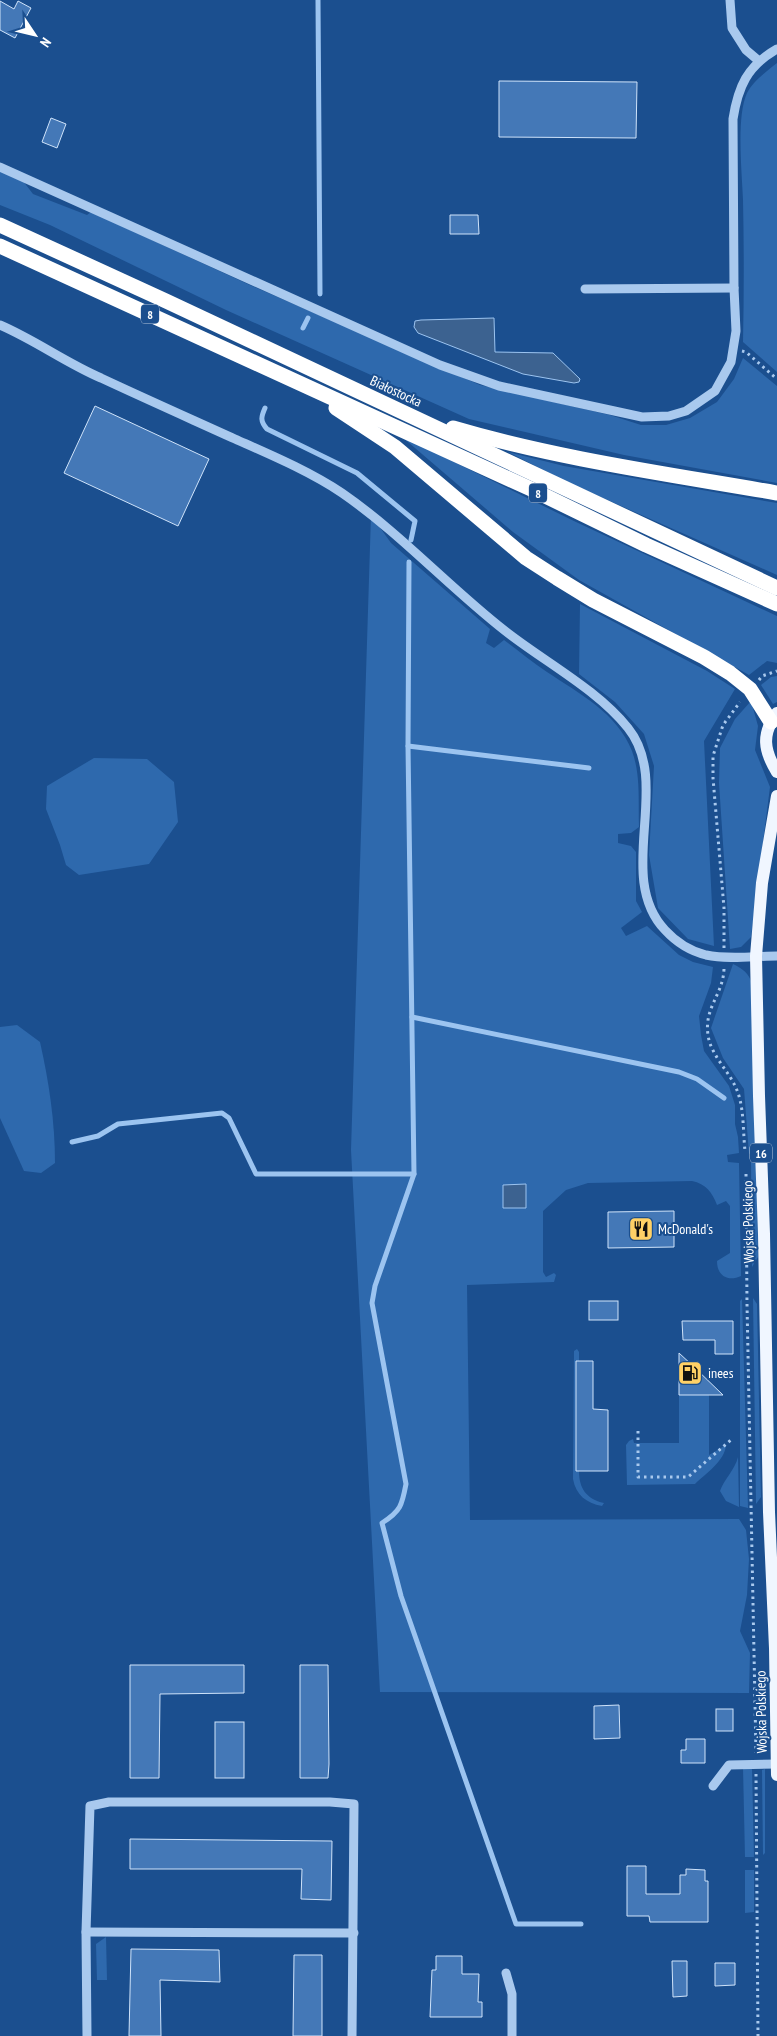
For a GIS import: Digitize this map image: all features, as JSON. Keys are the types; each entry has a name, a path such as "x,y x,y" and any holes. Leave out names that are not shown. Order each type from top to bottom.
{"highway":[{"name":"Białostocka","path":"0,225 777,588"},
{"name":"8","path":"0,246 531,489 646,545 777,604"},
{"path":"300,383 395,447 526,558 593,600 704,657 750,689 774,718"},
{"path":"410,416 495,440 573,458 777,493"}],"main road":[{"path":"774,718 765,746 769,759 777,772"},
{"name":"Wojska Polskiego","path":"777,796 762,883 756,956 771,1287 769,1512 775,1648 777,1775"},
{"name":"Wojska Polskiego","path":"775,1648 777,1611"}],"street":[{"path":"730,0 732,28 746,50 759,61"},
{"path":"0,167 440,365 499,386 642,417 669,416 686,411 715,391 729,368 735,350 734,119 737,95 746,78 759,61 777,49"},
{"path":"585,289 734,288"},
{"path":"0,325 78,368 280,459 341,493 371,515 504,631 599,699 630,730 639,747 645,776 646,809 642,875 645,896 659,924 681,944 695,952 724,957 777,956"},
{"path":"713,1786 729,1764 777,1764"},
{"path":"87,2036 88,1822 90,1806 109,1802 330,1802 354,1804 352,2036"},
{"path":"86,1932 354,1933"},
{"path":"506,1973 512,1994 512,2036"}],"path":[{"path":"735,350 746,352 777,379"},
{"path":"746,1157 739,1094 732,1078 712,1049 708,1036 707,1021 711,1005 724,982 724,908 713,778 713,756 723,726 750,689 762,676 777,671"},
{"path":"746,1167 756,1764 758,2036"},
{"path":"638,1431 638,1477 688,1477 732,1439"}],"shaded area":[{"path":"777,63 777,372 743,342 744,236 741,130 747,93 756,80"},
{"path":"0,171 23,181 33,194 87,215 91,212 252,286 480,385 610,415 641,425 666,425 690,418 717,402 734,379 743,358 777,386 777,483 624,455 469,419 226,310 50,225 0,205"},
{"path":"494,318 495,352 553,353 580,379 579,382 574,383 523,374 418,333 414,327 415,321 421,320"},
{"path":"401,436 576,522 777,616 777,663 767,661 749,675 579,580 513,532"},
{"path":"508,452 564,466 777,503 777,575 567,482"},
{"path":"371,515 391,543 490,629 486,643 494,648 504,640 596,706 617,726 625,738 632,751 637,770 639,827 631,833 618,834 618,843 631,846 636,852 636,901 642,912 621,928 626,936 647,926 679,955 693,962 713,967 711,983 699,1016 701,1035 704,1051 729,1086 735,1105 735,1124 739,1153 727,1155 728,1162 739,1163 741,1276 728,1278 721,1274 717,1266 717,1261 730,1253 730,1206 726,1201 717,1205 711,1192 705,1186 692,1181 588,1183 566,1190 543,1211 543,1272 546,1277 554,1273 556,1275 554,1282 467,1285 470,1520 739,1519 746,1530 749,1559 747,1595 740,1631 750,1653 749,1693 380,1692 351,1150"},
{"path":"580,604 707,671 735,689 704,741 714,946 688,939 658,908 649,855 654,766 644,734 615,702 579,674"},
{"path":"777,676 777,702 773,704 761,685 771,677"},
{"path":"751,701 758,726 755,750 770,787 751,937 741,947 730,949 719,783 720,748 735,719"},
{"path":"94,758 147,759 174,782 178,822 149,864 79,875 66,865 46,809 47,786"},
{"path":"733,964 745,972 752,984 756,1151 749,1154 744,1089 723,1058 711,1028"},
{"path":"17,1025 40,1042 49,1087 53,1117 55,1163 41,1173 24,1171 0,1118 0,1027"},
{"path":"751,1162 757,1164 758,1257 752,1267"},
{"path":"526,1184 526,1208 503,1208 503,1185"},
{"path":"753,1298 757,1304 761,1497 756,1504"},
{"path":"742,1299 748,1508 740,1506 740,1301"},
{"path":"577,1349 579,1361 576,1361 576,1471 579,1471 582,1488 592,1499 604,1503 602,1506 591,1503 579,1494 573,1479 574,1351"},
{"path":"679,1395 709,1395 709,1455 726,1445 725,1451 714,1467 695,1484 627,1485 626,1445 629,1441 633,1439 634,1443 679,1443"},
{"path":"738,1457 739,1507 726,1501 720,1491"},
{"path":"743,1767 752,1768 754,1857 745,1857"},
{"path":"765,1769 765,1853 763,1855 762,1770"},
{"path":"745,1870 754,1870 754,1912 745,1913"},
{"path":"106,1937 107,1980 97,1980 96,1944"}],"building":[{"path":"0,1 14,9 18,1 31,8 15,38 0,30"},
{"path":"499,81 637,82 636,138 499,137"},
{"path":"51,118 66,124 57,148 42,142"},
{"path":"450,215 478,215 479,234 450,234"},
{"path":"95,406 209,459 178,526 64,473"},
{"name":"McDonald's","path":"674,1211 674,1247 608,1248 608,1212"},
{"path":"589,1301 618,1301 618,1320 589,1320"},
{"path":"682,1321 733,1321 733,1354 715,1354 715,1340 683,1340"},
{"name":"inees","path":"679,1353 693,1366 723,1395 679,1395"},
{"path":"576,1361 593,1361 593,1409 608,1410 608,1471 576,1471"},
{"path":"130,1665 244,1665 244,1693 160,1694 159,1778 130,1778"},
{"path":"300,1665 328,1665 328,1778 300,1778"},
{"path":"619,1705 620,1738 594,1739 594,1706"},
{"path":"716,1709 733,1709 733,1731 716,1731"},
{"path":"215,1722 244,1722 244,1778 215,1778"},
{"path":"686,1739 705,1739 705,1763 681,1763 681,1750 686,1750"},
{"path":"130,1839 332,1841 331,1900 301,1899 302,1869 130,1869"},
{"path":"627,1866 646,1866 646,1894 680,1894 680,1875 686,1875 686,1869 705,1870 705,1881 708,1881 708,1922 650,1922 649,1916 627,1916"},
{"path":"131,1949 219,1950 220,1982 160,1980 161,2036 129,2036"},
{"path":"294,1955 322,1955 322,2036 293,2036"},
{"path":"436,1956 462,1956 462,1974 479,1974 478,2002 482,2002 482,2017 430,2017 432,1970 436,1970"},
{"path":"672,1961 687,1961 687,1996 673,1997"},
{"path":"715,1963 735,1963 735,1985 715,1986"}],"waterway":[{"path":"318,0 320,294"},
{"path":"303,328 308,318"},
{"path":"265,408 262,419 267,429 357,473 415,521 411,540"},
{"path":"409,562 408,746 414,1174 375,1286 372,1303 406,1484 400,1507 382,1523 401,1596 516,1924 581,1924"},
{"path":"408,746 589,768"},
{"path":"412,1017 679,1072 697,1079 724,1098"},
{"path":"72,1142 98,1136 118,1124 222,1113 229,1118 256,1174 414,1174"}],"place":[{"name":"McDonald's","path":"641,1229"},
{"name":"inees","path":"690,1373"}]}
